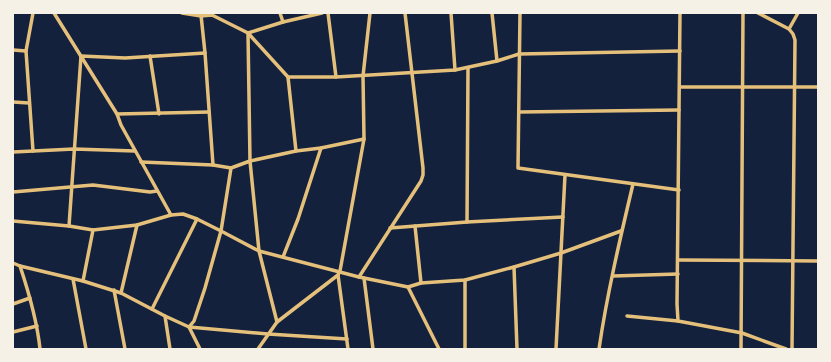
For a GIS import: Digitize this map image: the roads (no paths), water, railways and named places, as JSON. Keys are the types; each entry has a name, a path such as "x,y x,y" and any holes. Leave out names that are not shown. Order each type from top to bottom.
{"street":[{"path":"33,13 26,51 33,151"},
{"path":"54,13 117,114 121,125 171,215"},
{"path":"182,13 213,14 248,33 288,77 296,151"},
{"path":"280,13 283,22"},
{"path":"248,33 283,22 322,13"},
{"path":"328,13 336,77"},
{"path":"348,349 339,273 364,139 363,76 370,13"},
{"path":"359,277 421,181 423,175 405,13"},
{"path":"451,13 455,70"},
{"path":"492,13 497,61"},
{"path":"520,13 518,168 678,190"},
{"path":"678,321 680,13"},
{"path":"741,349 743,13"},
{"path":"758,13 789,29 795,40 792,349"},
{"path":"789,29 798,13"},
{"path":"201,14 213,165"},
{"path":"248,33 250,161 259,251 277,322"},
{"path":"13,50 26,51"},
{"path":"288,77 363,76 455,70 497,61 520,54 680,51"},
{"path":"81,56 125,58 205,53"},
{"path":"69,226 81,56"},
{"path":"150,56 159,114"},
{"path":"467,222 468,68"},
{"path":"680,87 818,87"},
{"path":"13,102 29,103"},
{"path":"519,112 679,110"},
{"path":"117,114 209,112"},
{"path":"141,162 213,165 231,168 250,161 364,139"},
{"path":"283,257 298,219 321,148"},
{"path":"13,152 74,149 135,151"},
{"path":"189,327 197,314 221,231 231,168"},
{"path":"556,349 565,175"},
{"path":"599,349 621,232 633,184"},
{"path":"13,192 93,185 150,192 157,191"},
{"path":"13,220 93,230 137,225 171,215 183,214 197,219 259,251 339,273 408,286 421,283 465,280 561,253 621,232"},
{"path":"390,228 563,217"},
{"path":"152,309 197,219"},
{"path":"121,293 137,225"},
{"path":"414,226 421,283"},
{"path":"83,281 93,230"},
{"path":"678,260 818,261"},
{"path":"13,263 114,290 189,327 346,339"},
{"path":"20,266 37,326 40,349"},
{"path":"514,267 517,349"},
{"path":"258,349 277,322 339,273"},
{"path":"613,276 678,274"},
{"path":"364,278 374,349"},
{"path":"73,279 86,349"},
{"path":"465,280 466,349"},
{"path":"408,286 438,349"},
{"path":"114,290 125,349"},
{"path":"13,304 30,298"},
{"path":"165,316 170,349"},
{"path":"627,316 678,321 742,333 786,349"},
{"path":"13,332 37,326"},
{"path":"189,327 200,349"}]}
